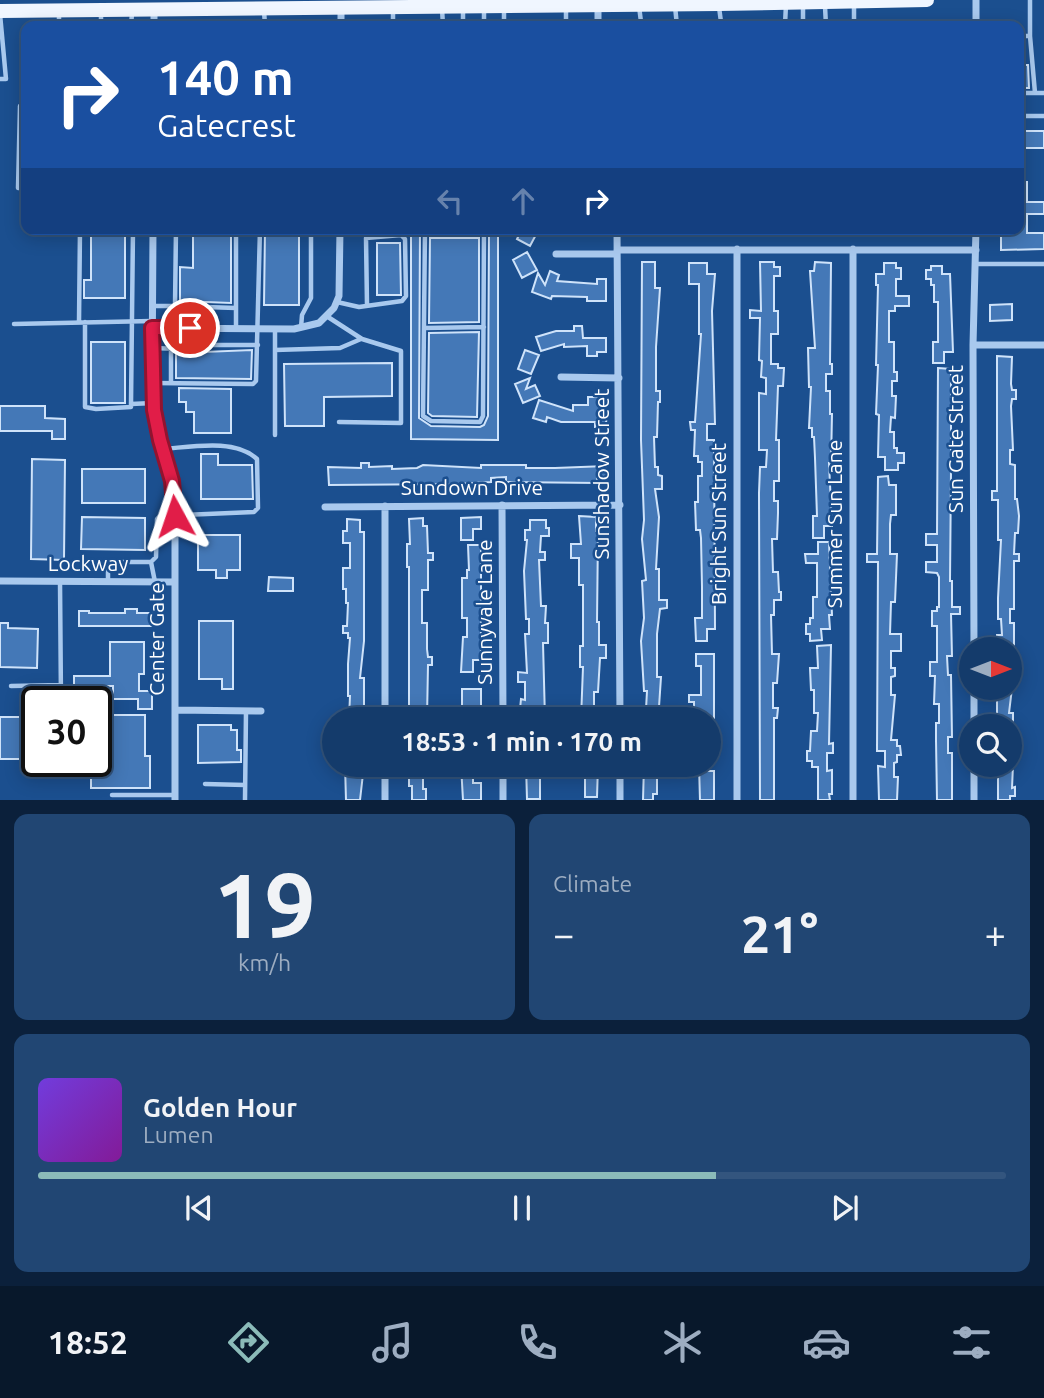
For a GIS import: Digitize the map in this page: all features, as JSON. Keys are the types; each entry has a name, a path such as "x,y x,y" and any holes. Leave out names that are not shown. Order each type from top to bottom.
{"main road":[{"path":"0,11 40,6 60,10 101,11 927,0"}],"street":[{"path":"975,0 976,21"},
{"path":"598,3 598,21"},
{"path":"341,9 341,21"},
{"path":"154,10 154,21"},
{"name":"Center Gate","path":"153,235 153,403 162,449 172,481 175,516 175,797"},
{"path":"152,325 275,329 301,328 318,323 328,317 339,296 340,235"},
{"name":"Sunshadow Street","path":"617,235 620,707"},
{"name":"Sun Gate Street","path":"974,637 973,345 976,235"},
{"path":"556,254 737,249 975,250"},
{"name":"Bright Sun Street","path":"737,249 737,800"},
{"name":"Summer Sun Lane","path":"853,249 853,800"},
{"path":"973,345 1044,345"},
{"path":"561,377 619,377"},
{"name":"Sunnyvale Lane","path":"502,505 503,707"},
{"name":"Sundown Drive","path":"325,507 620,505"},
{"path":"385,506 385,707"},
{"name":"Lockway","path":"0,581 175,582"},
{"path":"175,710 261,711"},
{"path":"385,777 385,800"},
{"path":"503,777 503,800"},
{"path":"620,777 620,800"},
{"path":"974,777 974,800"}],"lane":[{"path":"1030,0 1035,93"},
{"path":"829,21 839,1"},
{"path":"839,1 851,21"},
{"path":"721,21 725,3"},
{"path":"785,21 786,3"},
{"path":"803,3 803,21"},
{"path":"639,5 641,21"},
{"path":"675,5 677,21"},
{"path":"504,6 504,21"},
{"path":"566,6 566,21"},
{"path":"442,7 443,21"},
{"path":"463,7 463,21"},
{"path":"484,7 484,21"},
{"path":"393,8 393,21"},
{"path":"264,9 265,21"},
{"path":"59,21 60,10"},
{"path":"131,21 132,10"},
{"path":"0,11 6,79 0,79"},
{"path":"101,11 102,21"},
{"path":"1024,36 1030,36"},
{"path":"1034,76 1044,75"},
{"path":"1024,93 1044,93"},
{"path":"21,106 18,188 21,188"},
{"path":"1024,117 1044,116"},
{"path":"80,235 85,407 96,409 131,407 133,235"},
{"path":"175,306 176,235"},
{"path":"236,235 236,329"},
{"path":"152,383 253,384 256,381 260,235"},
{"path":"301,328 302,315 311,298 311,235"},
{"path":"337,302 359,307 402,301 406,296 405,239 401,235 366,238 367,305"},
{"path":"425,235 424,416 431,421 480,422 483,416 484,235"},
{"path":"975,264 1044,264"},
{"path":"152,306 236,308"},
{"path":"328,317 362,339 401,351 401,423 339,422"},
{"path":"13,324 132,320 152,325"},
{"path":"424,328 484,327"},
{"path":"275,329 275,435"},
{"path":"275,350 340,348 362,339"},
{"path":"152,348 258,345"},
{"path":"171,349 171,383"},
{"path":"131,404 153,403"},
{"path":"108,582 108,565 112,562 151,562 156,557 157,519 160,516 254,512 259,503 257,460 241,450 222,447 162,449"},
{"path":"151,562 155,582"},
{"path":"11,686 61,685 60,582"},
{"path":"245,800 246,710"},
{"path":"205,784 245,785"},
{"path":"112,795 175,797"}],"building":[{"path":"1024,65 1028,65 1029,88 1024,88"},
{"path":"1024,131 1044,131 1044,148 1024,148"},
{"path":"1024,182 1027,182 1027,202 1044,202 1044,214 1027,214 1027,233 1044,233 1044,249 1001,250 1001,235 1024,235"},
{"path":"91,235 125,235 125,298 84,298 84,280 91,280"},
{"path":"193,235 231,235 231,303 180,301 180,267 193,268"},
{"path":"265,235 299,235 299,305 264,305"},
{"path":"411,235 420,235 419,418 431,426 480,427 488,416 489,235 498,235 498,440 411,439"},
{"path":"519,235 536,235 530,246 517,239"},
{"path":"430,238 479,238 479,322 429,323"},
{"path":"377,243 400,243 401,295 377,295"},
{"path":"527,252 537,270 522,278 513,260"},
{"path":"642,262 655,262 655,288 660,288 656,391 660,391 660,402 657,437 654,437 655,467 658,467 658,475 662,476 662,489 655,489 659,517 656,569 659,569 659,600 667,600 667,608 660,609 657,634 657,677 661,677 659,707 646,707 647,691 644,691 642,581 646,580 642,539 644,520 641,440"},
{"path":"760,262 774,262 774,267 780,267 780,276 774,276 774,311 778,311 778,334 771,334 771,364 784,368 783,386 778,386 776,440 779,440 779,481 774,481 774,501 778,501 777,539 772,539 773,572 778,572 781,592 781,600 774,600 774,615 771,615 772,654 779,654 777,683 773,683 773,708 778,708 777,718 774,718 774,800 760,800 759,493 760,467 766,467 767,450 759,450 759,393 766,394 766,378 761,377 762,361 759,360 760,318 750,318 750,310 761,311"},
{"path":"815,262 831,263 832,374 826,374 826,391 830,391 832,414 829,463 832,526 824,526 824,538 813,538 813,516 817,516 815,458 814,437 812,428 809,428 811,387 808,348 815,348 810,271 814,271"},
{"path":"689,263 707,263 707,274 715,274 712,311 715,424 707,424 707,440 714,440 715,629 707,629 707,641 696,641 695,618 702,618 702,587 701,538 700,530 696,530 695,502 698,502 698,476 702,476 702,462 698,462 698,456 694,456 695,430 691,430 690,422 695,422 701,334 699,284 689,284"},
{"path":"884,263 896,263 896,268 901,268 901,279 896,279 896,296 909,296 909,306 895,306 895,311 889,311 889,342 894,342 894,372 897,372 897,381 892,381 892,396 896,396 895,418 891,417 890,432 894,432 894,448 897,448 897,453 904,453 904,463 898,463 898,470 885,470 885,457 878,457 876,274 884,274"},
{"path":"931,266 942,266 942,274 950,274 953,352 944,352 944,363 933,363 933,342 938,342 938,302 934,302 934,285 931,285 931,279 926,279 926,270 931,270"},
{"path":"550,271 559,275 557,281 597,284 597,279 606,279 606,301 587,301 587,297 552,296 551,299 532,292 538,273 545,285"},
{"path":"1012,304 1012,320 990,321 990,305"},
{"path":"574,326 582,326 583,338 606,338 606,352 587,356 587,346 564,347 564,344 541,351 536,337 556,331 574,331"},
{"path":"479,332 477,417 432,416 428,413 429,333"},
{"path":"91,342 125,342 125,403 91,403"},
{"path":"192,350 252,350 251,379 176,378 176,354 192,354"},
{"path":"525,350 539,355 531,374 518,369"},
{"path":"997,356 1012,357 1011,384 1012,390 1016,390 1016,399 1012,399 1011,406 1013,450 1010,450 1010,464 1015,465 1015,499 1019,516 1014,554 1019,554 1019,561 1014,561 1014,609 1010,609 1014,637 997,637 1002,635 1001,619 998,619 1001,540 998,540 998,500 992,500 992,491 997,491"},
{"path":"392,363 392,396 324,397 324,426 285,426 284,364"},
{"path":"938,368 951,369 953,450 950,581 952,607 960,607 960,614 951,614 952,656 947,656 948,675 951,675 952,737 948,737 948,753 952,753 952,800 937,800 936,723 939,723 939,704 934,704 935,676 930,676 930,662 937,662 937,626 932,626 932,611 937,611 939,607 939,577 937,573 926,572 926,562 937,562 937,545 926,545 926,534 937,534"},
{"path":"530,378 526,389 535,385 540,396 523,403 515,384"},
{"path":"179,388 231,389 231,433 194,433 194,412 186,412 186,402 179,402"},
{"path":"588,397 607,397 606,427 595,427 595,422 561,422 547,417 546,422 533,418 539,400 573,411 573,405 588,405"},
{"path":"0,406 45,406 45,418 65,419 65,439 52,439 52,431 0,431"},
{"path":"201,454 218,454 218,465 252,465 253,499 201,499"},
{"path":"32,459 65,460 64,560 31,559"},
{"path":"361,463 369,463 369,467 392,466 392,469 417,468 423,465 481,468 481,465 526,465 526,468 606,466 606,476 597,476 597,483 506,482 506,477 491,478 491,482 456,484 329,485 328,467 361,468"},
{"path":"82,469 145,469 145,503 82,503"},
{"path":"888,476 889,485 896,485 896,515 891,515 890,524 890,554 897,554 895,602 891,602 890,634 901,634 901,651 891,651 891,668 895,668 895,676 891,677 891,695 895,695 891,740 897,740 901,755 897,755 897,762 894,763 894,777 898,777 897,800 879,800 878,766 885,767 885,751 877,751 878,562 867,562 867,554 877,554 878,477"},
{"path":"579,516 596,517 597,622 599,645 606,645 606,658 600,658 598,692 594,692 594,707 581,707 583,667 580,667 580,646 583,646 583,585 579,585 579,558 571,558 571,544 581,544"},
{"path":"82,517 145,518 145,550 81,549"},
{"path":"481,517 481,529 473,529 473,540 461,540 461,518"},
{"path":"423,518 423,526 427,526 428,553 433,553 433,560 428,560 428,590 422,590 422,623 427,623 428,657 432,657 432,665 428,665 427,707 409,707 409,519"},
{"path":"347,519 360,520 360,532 364,532 364,641 360,678 364,678 364,707 350,707 348,696 350,638 348,633 343,633 343,626 347,626 348,603 346,589 343,589 343,568 350,568 350,543 343,543 343,531 347,531"},
{"path":"530,520 546,520 546,528 549,528 549,536 541,536 540,552 545,552 545,560 539,560 541,606 546,606 545,623 548,623 548,643 543,643 545,707 520,707 521,699 525,700 525,682 518,682 518,672 527,673 525,634 529,634 529,619 526,619 524,571 527,540 525,530 530,530"},
{"path":"198,535 240,535 240,570 227,570 227,578 216,578 216,570 198,570"},
{"path":"818,542 829,542 832,615 829,615 830,629 821,629 822,640 810,641 810,634 806,634 806,624 810,624 810,618 813,618 813,597 817,597 817,563 806,563 805,554 818,554"},
{"path":"468,545 481,545 481,660 473,660 473,672 461,672 463,637 467,637 467,618 462,618 462,578 467,578 469,570"},
{"path":"269,577 293,578 293,591 268,591"},
{"path":"125,609 137,609 137,613 152,613 152,626 79,626 79,611 125,613"},
{"path":"199,621 233,621 233,689 222,689 222,679 199,679"},
{"path":"0,623 8,623 8,628 38,629 37,668 0,667"},
{"path":"110,642 144,642 144,674 139,674 139,691 152,691 152,709 138,709 138,699 113,699 113,686 74,686 74,676 110,676"},
{"path":"831,645 829,744 833,743 833,753 827,753 827,771 832,770 832,794 829,794 830,800 818,800 818,767 812,767 812,761 807,761 811,731 817,731 818,713 814,713 810,668 818,668 817,646"},
{"path":"696,654 714,654 714,707 694,707 694,702 689,702 689,695 701,695 701,666 696,666"},
{"path":"462,689 481,689 481,707 462,707"},
{"path":"997,700 1011,700 1009,713 1013,714 997,714"},
{"path":"112,715 145,715 145,756 150,756 150,788 91,788 91,777 112,777"},
{"path":"0,717 21,717 21,759 0,759"},
{"path":"198,725 231,725 231,730 237,730 237,750 241,750 241,762 198,763"},
{"path":"345,777 363,777 360,800 346,800"},
{"path":"409,777 423,777 426,800 412,800 412,786 409,786"},
{"path":"462,777 473,777 473,783 481,783 481,800 463,800"},
{"path":"526,777 540,777 540,799 527,799"},
{"path":"585,777 598,777 597,797 585,797"},
{"path":"644,777 657,777 657,794 653,794 653,800 643,800"},
{"path":"699,777 714,777 714,800 700,800"},
{"path":"998,777 1012,777 1015,796 1010,796 1010,800 998,800"}],"route":[{"path":"175,516 172,481 154,410 152,328 190,328"}]}
